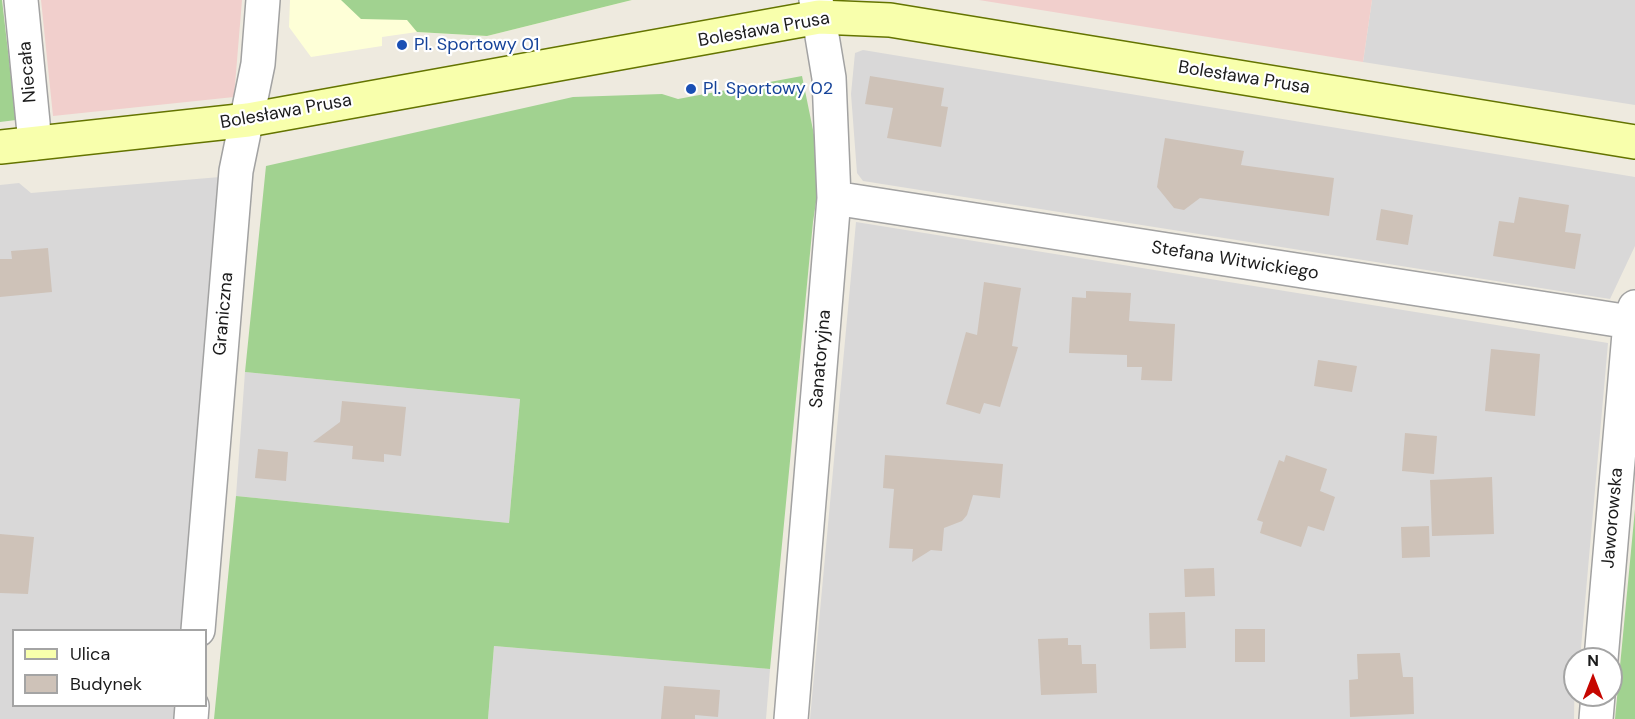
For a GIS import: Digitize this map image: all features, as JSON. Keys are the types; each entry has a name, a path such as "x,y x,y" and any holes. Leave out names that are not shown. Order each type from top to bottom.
{"street":[{"name":"Niecała","path":"21,0 35,143"},
{"name":"Graniczna","path":"198,629 236,171 258,64 263,0"},
{"name":"Bolesława Prusa","path":"0,147 248,120 818,9 1635,142"},
{"name":"Sanatoryjna","path":"791,719 834,198 829,78 818,9"},
{"name":"Stefana Witwickiego","path":"834,198 1633,319"},
{"name":"Jaworowska","path":"1602,647 1633,319"}],"shaded area":[{"path":"41,0 242,0 234,97 53,116"},
{"path":"290,0 632,0 487,36 417,32 382,37 382,46 311,57 289,27"},
{"path":"979,0 1372,0 1363,62"},
{"path":"1372,0 1635,0 1635,105 1363,62"},
{"path":"863,50 1635,177 1635,246 1610,299 863,181 857,173 851,94 855,53"},
{"path":"220,177 183,629 12,629 12,707 177,707 176,719 0,719 0,185 19,183 31,193"},
{"path":"856,222 1608,343 1581,647 1563,647 1563,707 1574,707 1574,719 810,719"},
{"path":"245,372 520,399 509,523 236,496"},
{"path":"494,646 770,669 766,719 488,719"}],"green space":[{"path":"0,0 2,0 16,120 0,122"},
{"path":"341,0 632,0 487,36 417,32 407,20 361,19"},
{"path":"802,76 821,169 813,222 770,669 494,646 488,719 214,719 236,496 509,523 520,399 245,372 266,166 573,97 662,94 678,99"},
{"path":"1635,509 1635,719 1615,719 1616,707 1623,707 1622,647"}],"building":[{"path":"870,76 944,88 941,106 948,107 941,147 887,138 893,108 865,104"},
{"path":"1165,138 1244,151 1241,165 1334,178 1329,216 1200,198 1184,210 1174,208 1157,187"},
{"path":"1519,197 1569,205 1565,232 1581,234 1575,269 1493,256 1499,221 1514,223"},
{"path":"1381,209 1413,215 1408,245 1376,240"},
{"path":"48,248 52,292 0,297 0,259 12,259 11,251"},
{"path":"984,282 1021,288 1012,346 1018,347 1000,407 984,403 980,414 946,404 966,332 977,335"},
{"path":"1086,291 1131,293 1129,321 1175,324 1172,381 1141,380 1142,367 1127,367 1127,355 1069,353 1072,297 1086,298"},
{"path":"1491,349 1540,354 1535,416 1485,411"},
{"path":"1318,360 1357,366 1352,392 1314,386"},
{"path":"342,401 406,407 401,456 384,454 384,462 352,459 353,446 313,442 340,422"},
{"path":"1405,433 1437,436 1434,474 1402,471"},
{"path":"258,449 288,452 286,481 255,478"},
{"path":"885,455 1003,464 1000,498 973,495 967,515 962,521 944,528 942,551 931,550 912,562 913,549 889,548 894,489 883,488"},
{"path":"1286,455 1327,469 1320,491 1335,497 1324,531 1308,526 1301,547 1260,533 1263,522 1257,520 1279,460 1284,462"},
{"path":"1492,477 1494,534 1432,536 1430,480"},
{"path":"1429,526 1430,557 1402,558 1401,527"},
{"path":"0,534 34,537 28,594 0,593"},
{"path":"1214,568 1215,596 1185,597 1184,569"},
{"path":"1185,612 1186,648 1150,649 1149,613"},
{"path":"1235,629 1265,629 1265,662 1235,662"},
{"path":"1068,638 1068,645 1081,645 1082,664 1096,664 1097,693 1041,695 1038,639"},
{"path":"1400,653 1403,677 1413,677 1414,714 1350,717 1349,680 1358,679 1357,654"},
{"path":"664,686 720,690 718,717 695,715 695,719 661,719"}],"place":[{"name":"Pl. Sportowy 01","path":"402,45"},
{"name":"Pl. Sportowy 02","path":"691,89"}]}
